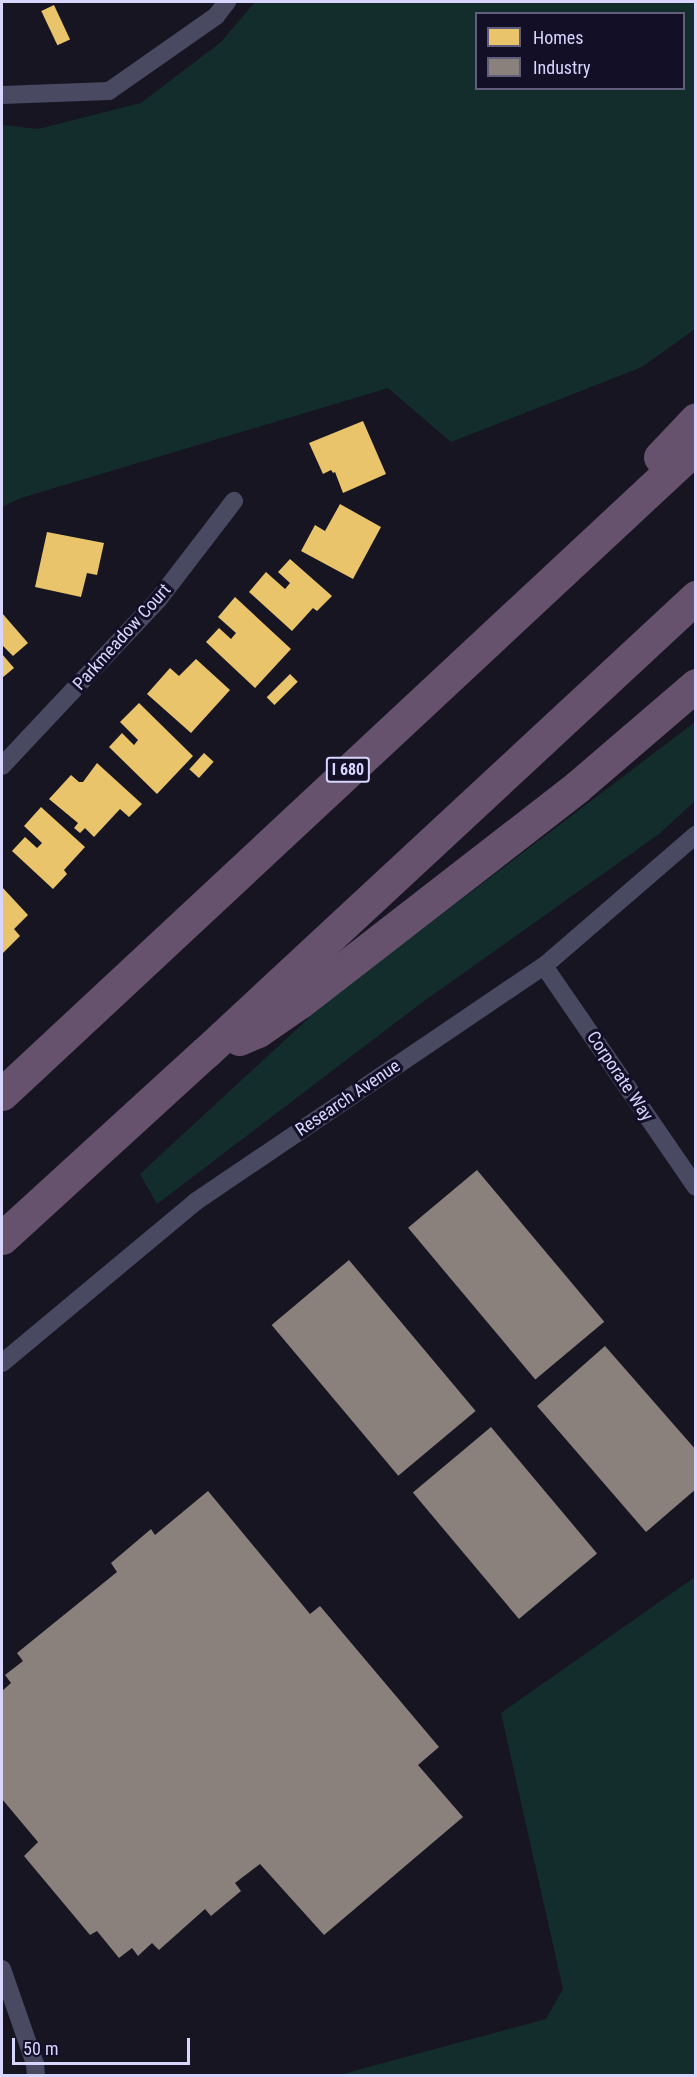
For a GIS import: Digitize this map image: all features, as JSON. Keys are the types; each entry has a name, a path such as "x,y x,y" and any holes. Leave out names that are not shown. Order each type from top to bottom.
{"highway":[{"path":"495,632 696,419"},
{"name":"I 680","path":"2,1094 696,447"},
{"path":"2,1238 696,597"},
{"path":"206,1052 258,1030 300,1002 577,788 696,685"}],"street":[{"path":"2,95 109,91 216,16 227,2"},
{"name":"Parkmeadow Court","path":"2,766 159,600 234,501"},
{"name":"Research Avenue","path":"2,1363 195,1202 544,966 696,835"},
{"name":"Corporate Way","path":"544,966 696,1187"},
{"path":"2,1969 35,2064 36,2076"}],"green space":[{"path":"255,2 695,2 695,329 642,367 451,442 388,388 21,498 2,507 2,125 38,129 141,103 221,42"},
{"path":"695,722 695,801 659,834 420,1004 157,1204 140,1174 325,1003"},
{"path":"695,1577 695,2075 339,2075 546,2019 563,1989 501,1713"}],"building: Homes":[{"path":"54,5 70,39 57,45 41,11"},
{"path":"363,421 386,474 343,493 335,472 331,470 323,474 309,443"},
{"path":"340,504 381,527 353,579 301,551 315,525 325,531"},
{"path":"47,532 104,543 97,575 87,573 81,597 35,587"},
{"path":"290,559 332,596 317,611 313,608 292,631 249,592 266,572 285,589 290,583 278,572"},
{"path":"235,597 291,649 255,688 206,642 219,628 231,639 236,633 218,617"},
{"path":"2,613 28,643 13,656 2,645"},
{"path":"2,654 14,668 2,678"},
{"path":"196,659 230,690 191,733 147,694 170,668 179,676"},
{"path":"290,674 298,682 274,705 267,697"},
{"path":"139,703 193,756 157,794 109,747 122,733 134,745 138,740 120,722"},
{"path":"204,753 214,762 199,778 189,769"},
{"path":"97,763 142,804 129,817 120,809 94,837 85,828 80,833 74,828 78,823 49,799 71,775 79,782 83,782"},
{"path":"41,807 85,847 64,870 67,874 53,889 12,851 25,837 37,848 42,843 24,826"},
{"path":"2,887 28,915 14,929 20,936 2,954"}],"building: Industry":[{"path":"477,1170 604,1322 535,1380 408,1228"},
{"path":"349,1260 476,1411 398,1476 272,1325"},
{"path":"605,1346 696,1450 696,1489 646,1532 537,1406"},
{"path":"491,1427 597,1553 519,1619 413,1493"},
{"path":"208,1491 310,1614 320,1606 439,1747 418,1765 463,1817 324,1935 260,1864 235,1883 241,1891 211,1916 205,1909 159,1950 152,1943 138,1956 132,1948 119,1958 97,1931 90,1935 24,1856 38,1842 2,1799 2,1691 11,1683 5,1675 23,1661 17,1653 117,1572 111,1563 151,1529 155,1535"}]}
